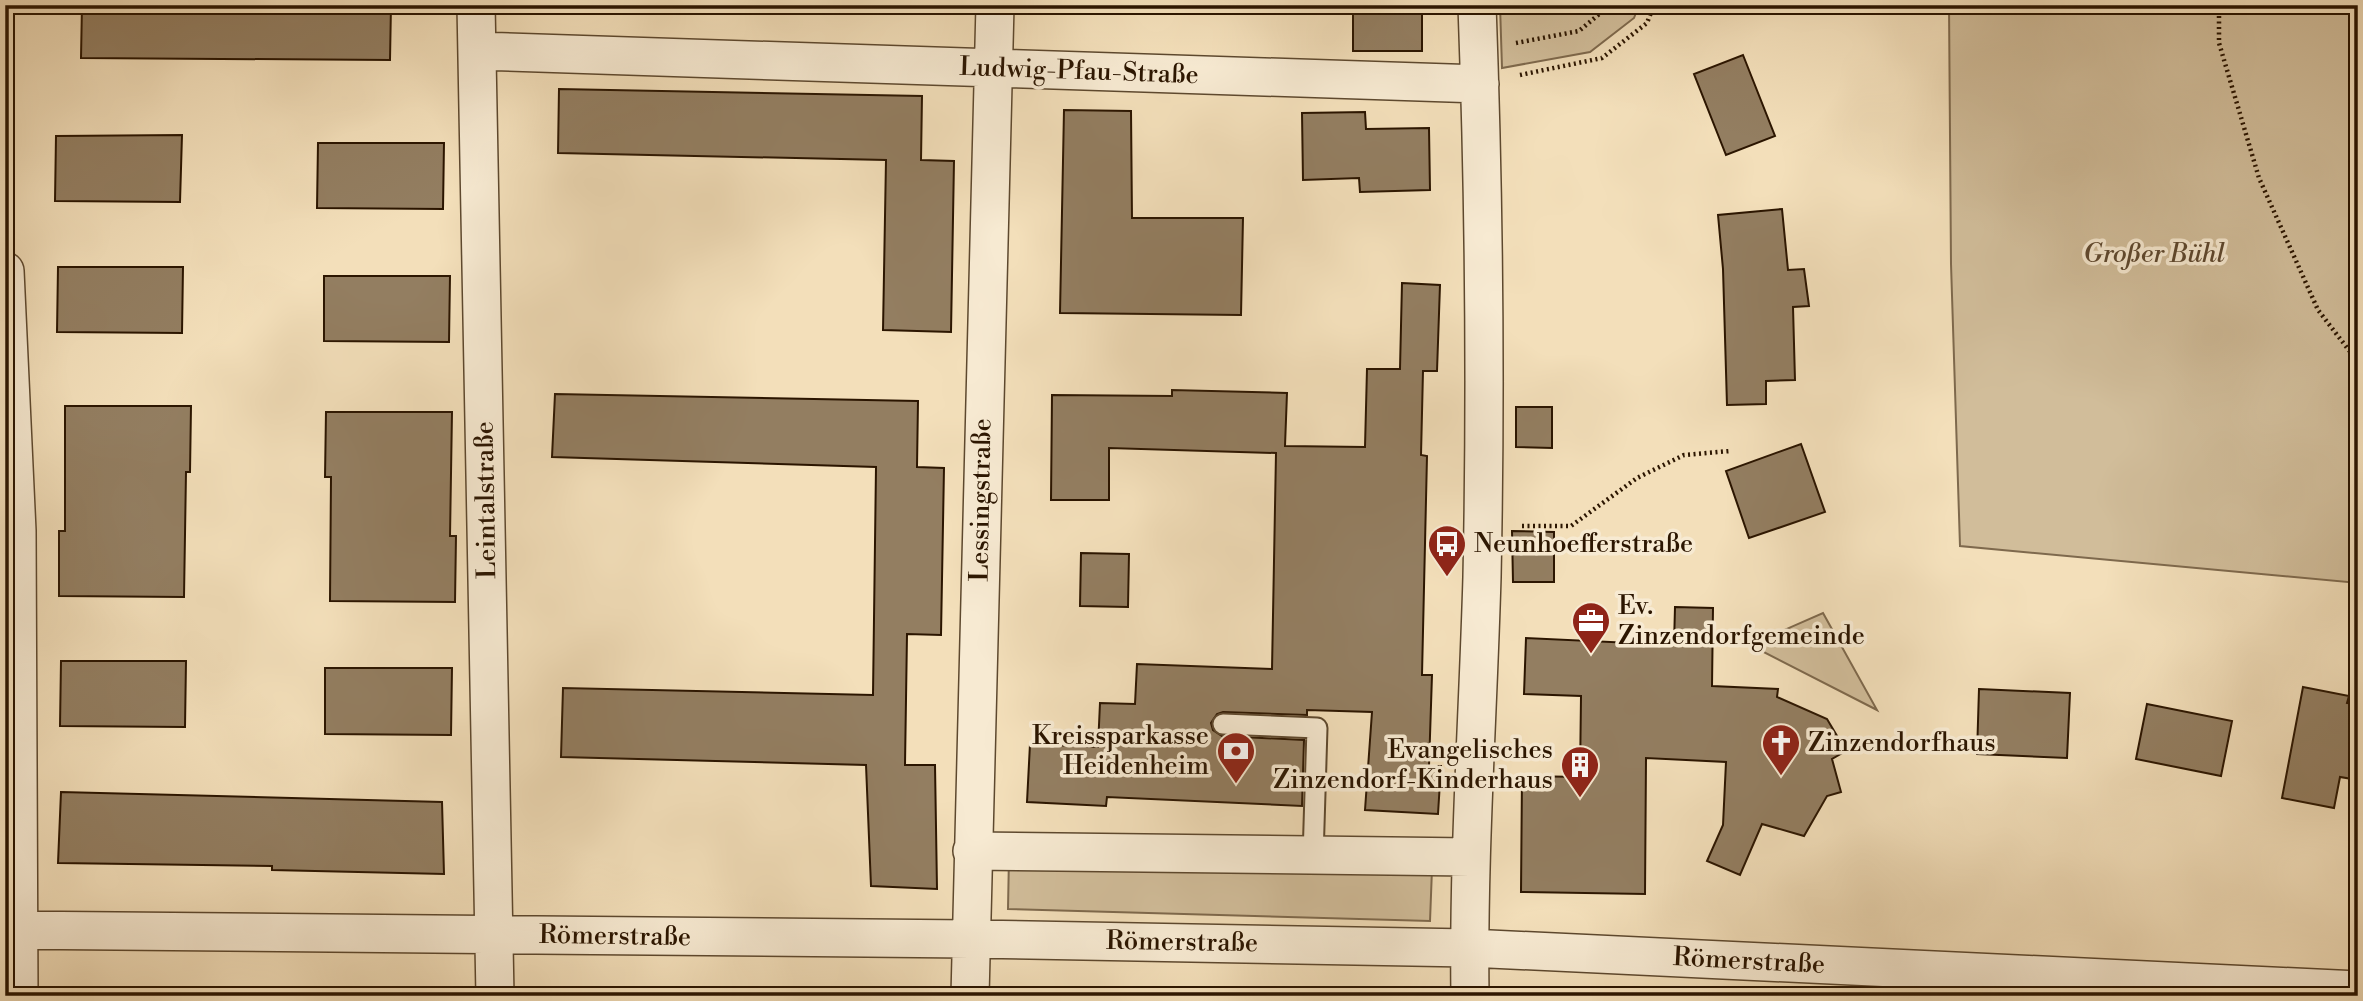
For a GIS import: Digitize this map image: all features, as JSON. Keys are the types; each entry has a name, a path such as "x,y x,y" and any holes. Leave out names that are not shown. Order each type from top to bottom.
{"street":[{"name":"Leintalstraße","path":"477,5 495,996"},
{"name":"Lessingstraße","path":"970,996 995,5"},
{"path":"1470,996 1470,857 1486,372 1477,5"},
{"name":"Ludwig-Pfau-Straße","path":"477,51 992,68 1479,67"},
{"path":"5,271 17,531 13,930 19,996"},
{"path":"972,851 1313,858 1470,857"},
{"name":"Römerstraße","path":"13,930 970,939 1469,947 2318,992 2358,990"}],"lane":[{"path":"1223,724 1317,728 1313,858"}],"path":[{"path":"1479,67 1579,31 1610,5"},
{"path":"1479,67 1602,58 1647,23 1654,5"},
{"path":"2219,5 2218,43 2259,178 2318,310 2358,362"},
{"path":"1483,526 1571,526 1637,478 1684,454 1730,451"},
{"path":"1591,639 1592,617"}],"green space":[{"path":"1500,5 1639,5 1634,18 1590,52 1502,68"},
{"name":"Großer Bühl","path":"1949,5 2358,5 2358,583 1960,546 1951,264"},
{"path":"1823,613 1877,710 1750,645"},
{"path":"1009,856 1432,869 1430,921 1008,909"}],"building":[{"path":"82,5 391,5 390,60 81,58"},
{"path":"1353,5 1422,5 1422,51 1353,51"},
{"path":"1743,55 1775,136 1726,155 1694,74"},
{"path":"559,89 922,96 921,160 954,161 951,332 883,330 886,160 558,153"},
{"path":"1064,110 1131,111 1132,218 1243,218 1241,315 1060,313"},
{"path":"1365,112 1366,129 1429,128 1430,190 1360,192 1359,178 1303,180 1302,113"},
{"path":"182,135 180,202 55,201 56,136"},
{"path":"318,143 444,143 443,209 317,208"},
{"path":"1782,209 1788,270 1804,269 1809,306 1793,307 1795,380 1766,381 1766,404 1727,405 1723,269 1718,215"},
{"path":"58,267 183,267 182,333 57,332"},
{"path":"324,276 450,276 449,342 324,341"},
{"path":"1402,283 1440,285 1437,371 1423,371 1421,455 1427,456 1422,675 1432,675 1429,766 1441,766 1438,814 1365,810 1372,712 1307,710 1307,715 1223,712 1217,714 1211,723 1213,730 1222,736 1304,740 1302,806 1107,797 1106,806 1027,802 1030,744 1098,747 1100,703 1135,704 1137,664 1272,669 1276,453 1109,448 1109,500 1051,500 1052,395 1172,396 1172,390 1287,393 1285,446 1365,447 1367,369 1400,369"},
{"path":"555,394 918,401 917,467 944,468 941,635 907,634 905,765 935,765 937,889 871,886 866,765 561,757 563,688 873,695 876,467 552,457"},
{"path":"65,406 191,406 190,472 186,472 184,597 59,596 59,531 65,531"},
{"path":"1516,407 1552,407 1552,448 1516,447"},
{"path":"326,412 452,412 450,536 456,536 455,602 330,601 331,477 325,477"},
{"path":"1801,444 1825,512 1749,538 1726,471"},
{"path":"1512,531 1554,532 1554,582 1513,582"},
{"path":"1081,553 1129,554 1128,607 1080,606"},
{"path":"1675,607 1713,608 1712,686 1778,689 1777,697 1827,719 1846,751 1832,759 1841,792 1827,796 1804,836 1762,824 1740,875 1707,861 1723,825 1726,762 1646,758 1645,894 1521,892 1522,776 1580,777 1581,696 1524,694 1526,638 1674,645"},
{"path":"61,661 186,661 185,727 60,726"},
{"path":"325,668 452,668 451,735 325,734"},
{"path":"2303,687 2349,696 2347,703 2358,705 2358,780 2340,777 2334,808 2282,798"},
{"path":"1979,689 2070,693 2067,758 1977,754"},
{"path":"2147,704 2232,721 2221,776 2136,759"},
{"path":"61,792 442,802 444,874 272,870 272,866 58,863"}],"place":[{"name":"Neunhoefferstraße","path":"1447,578"},
{"name":"Ev. Zinzendorfgemeinde","path":"1591,655"},
{"name":"Zinzendorfhaus","path":"1781,777"},
{"name":"Kreissparkasse Heidenheim","path":"1236,785"},
{"name":"Evangelisches Zinzendorf-Kinderhaus","path":"1580,799"}]}
